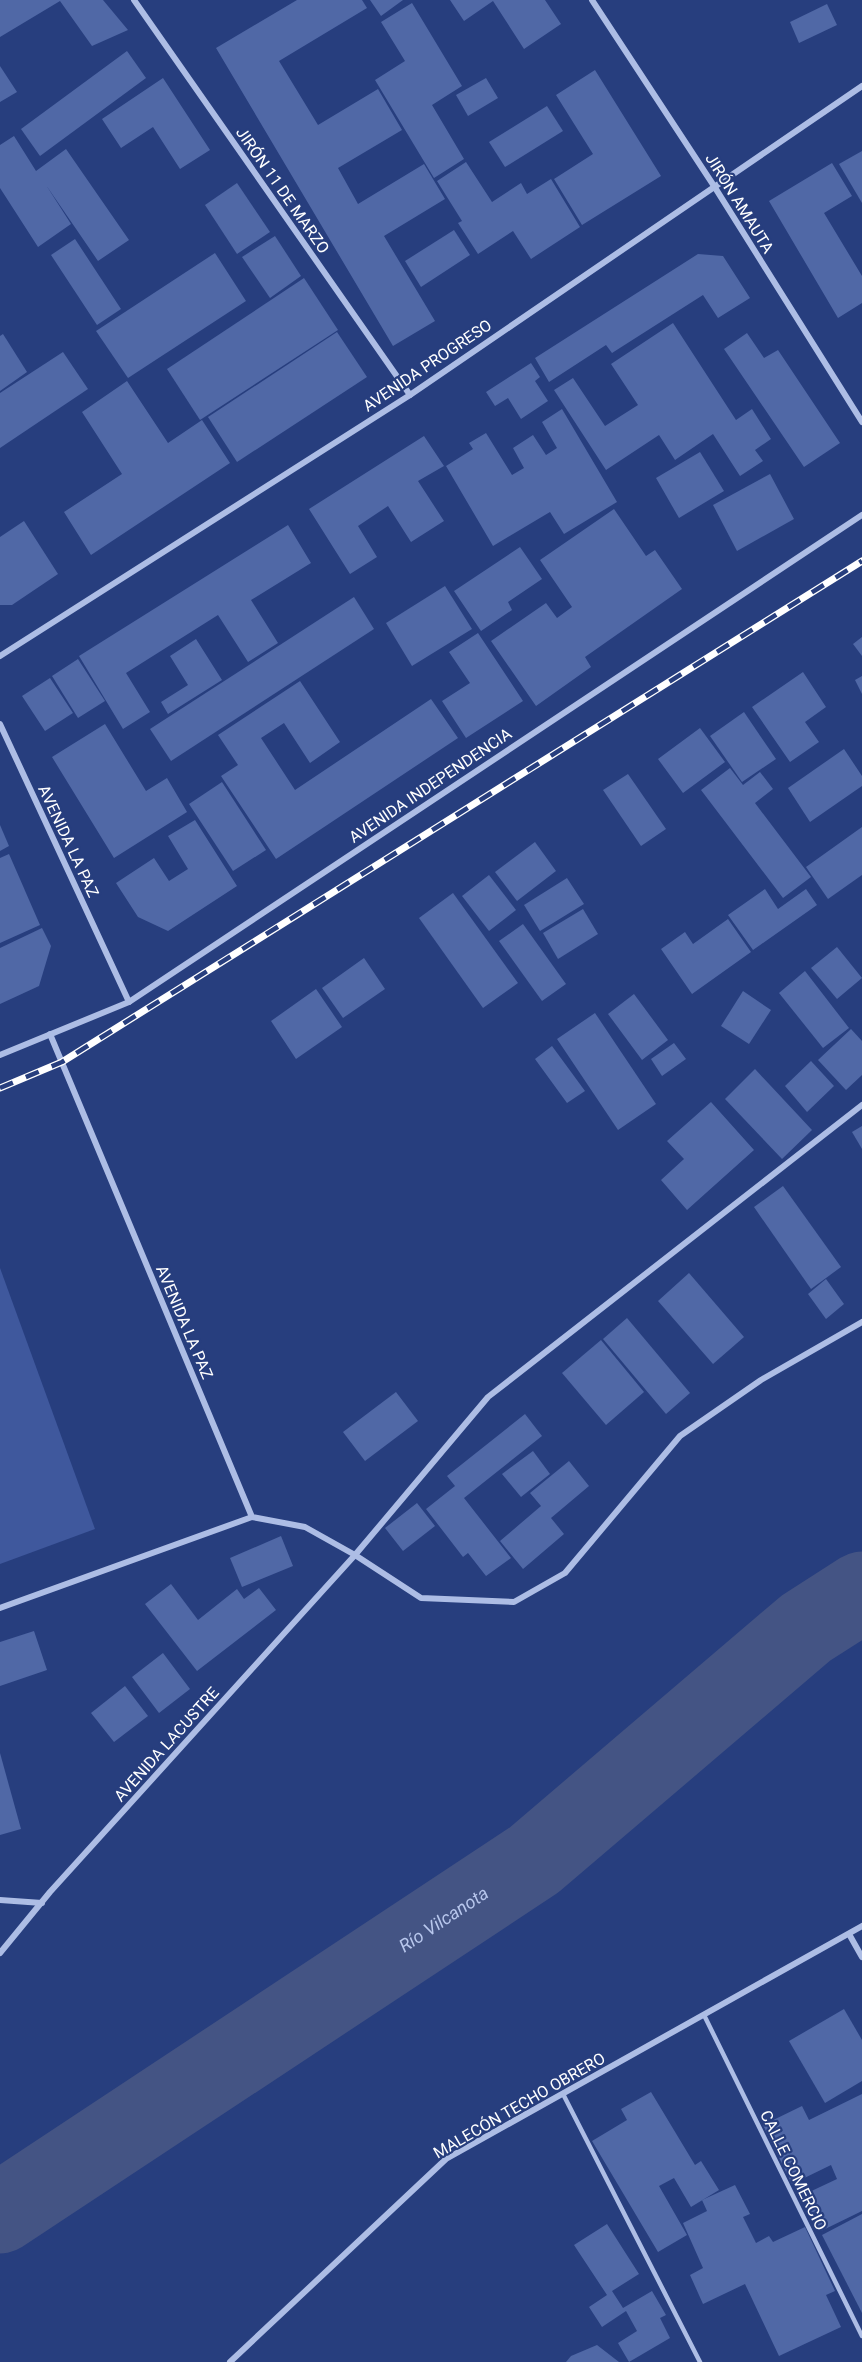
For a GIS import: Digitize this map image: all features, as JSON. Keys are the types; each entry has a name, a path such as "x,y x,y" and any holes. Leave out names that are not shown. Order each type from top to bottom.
{"street":[{"name":"JIRÓN 11 DE MARZO","path":"134,0 410,395"},
{"name":"JIRÓN AMAUTA","path":"592,0 714,186 862,422"},
{"name":"AVENIDA PROGRESO","path":"0,656 410,395 862,86"},
{"name":"AVENIDA INDEPENDENCIA","path":"0,1055 129,1002 862,515"},
{"name":"AVENIDA LA PAZ","path":"0,724 129,1002"},
{"name":"AVENIDA LA PAZ","path":"50,1034 252,1517"},
{"name":"AVENIDA LACUSTRE","path":"0,1953 42,1903 355,1555 488,1397 862,1105"},
{"path":"0,1608 252,1517 306,1527 355,1555 421,1598 514,1602 565,1573 680,1436 761,1380 862,1322"},
{"path":"0,1900 42,1903"},
{"name":"MALECÓN TECHO OBRERO","path":"230,2362 446,2159 862,1926"},
{"path":"849,1934 862,1957"}],"lane":[{"name":"CALLE COMERCIO","path":"704,2015 862,2336"},
{"path":"563,2094 700,2362"}],"shaded area":[{"path":"0,1268 95,1529 0,1564"}],"building":[{"path":"0,0 103,0 128,30 92,46 60,1 0,37"},
{"path":"297,0 362,0 367,8 279,61 318,125 378,89 402,130 338,168 358,204 424,164 445,199 384,236 435,321 393,346 216,48"},
{"path":"370,0 403,0 381,16"},
{"path":"450,0 545,0 561,24 524,49 493,1 464,21"},
{"path":"412,3 462,86 432,105 464,159 434,178 375,80 405,61 381,22"},
{"path":"827,4 837,25 799,43 790,22"},
{"path":"127,51 146,78 40,156 21,129"},
{"path":"0,66 17,92 0,102"},
{"path":"595,70 661,176 582,225 554,179 593,154 556,95"},
{"path":"163,78 210,150 180,169 153,127 121,148 102,119"},
{"path":"486,78 498,98 468,116 456,95"},
{"path":"547,106 563,131 505,167 489,142"},
{"path":"14,136 36,171 66,149 129,240 98,261 46,185 71,224 38,247 0,188 0,145"},
{"path":"862,151 862,203 839,164"},
{"path":"466,162 492,202 521,183 527,194 551,179 580,227 531,259 513,231 478,254 458,223 462,221 437,181"},
{"path":"832,163 852,196 824,213 862,276 862,303 838,318 769,201"},
{"path":"237,183 270,232 237,254 205,205"},
{"path":"454,230 470,255 421,287 405,261"},
{"path":"275,236 301,276 270,298 242,257"},
{"path":"75,239 121,309 97,325 51,255"},
{"path":"215,253 246,301 128,378 96,331"},
{"path":"698,254 723,256 750,298 718,318 703,295 612,353 606,345 549,382 535,358"},
{"path":"304,278 338,330 200,420 167,369"},
{"path":"673,323 736,420 752,409 771,439 755,450 763,461 740,476 713,434 675,460 659,435 606,470 554,390 573,378 605,426 638,405 611,364"},
{"path":"337,332 367,377 237,462 208,417"},
{"path":"747,333 764,358 778,350 840,443 804,467 724,349"},
{"path":"3,334 27,372 0,391 0,336"},
{"path":"63,352 88,389 0,448 0,393"},
{"path":"531,363 540,377 535,381 548,401 521,419 508,398 495,406 486,392"},
{"path":"127,381 168,443 202,420 230,463 91,555 64,512 122,474 82,412"},
{"path":"562,409 617,502 564,534 550,512 493,546 446,466 473,449 469,443 486,433 512,475 524,468 513,448 533,435 546,455 557,448 542,422"},
{"path":"424,436 444,466 418,481 444,521 411,542 388,506 358,526 377,557 350,574 309,509"},
{"path":"700,452 724,491 679,518 656,478"},
{"path":"770,474 794,519 737,551 713,505"},
{"path":"614,509 646,556 655,550 682,589 585,657 591,667 536,706 491,641 546,603 557,618 572,607 540,560"},
{"path":"24,521 58,574 12,605 0,605 0,537"},
{"path":"288,525 311,563 251,600 278,643 248,662 218,615 126,673 150,712 123,729 79,656"},
{"path":"520,547 542,579 508,602 512,610 481,631 454,591"},
{"path":"445,586 472,629 412,666 386,623"},
{"path":"354,597 374,629 171,761 150,729"},
{"path":"478,633 523,701 466,738 442,701 470,683 449,652"},
{"path":"862,637 862,656 853,644"},
{"path":"196,639 222,680 168,714 161,702 188,685 170,656"},
{"path":"78,659 105,701 78,718 52,676"},
{"path":"803,672 826,707 805,722 819,742 790,762 752,707"},
{"path":"862,676 862,694 855,680"},
{"path":"50,678 73,713 45,731 22,696"},
{"path":"300,681 340,742 310,763 284,723 261,738 295,790 431,699 458,738 276,859 221,776 238,765 218,735"},
{"path":"744,712 776,759 742,782 710,736"},
{"path":"105,724 146,791 167,778 187,812 114,858 52,757"},
{"path":"700,728 725,762 683,793 658,759"},
{"path":"844,749 862,776 862,786 810,822 788,788"},
{"path":"730,768 743,785 760,772 773,789 755,803 811,877 783,898 701,790"},
{"path":"628,774 666,829 641,846 603,790"},
{"path":"222,782 266,850 233,871 189,804"},
{"path":"195,820 237,886 168,931 138,917 116,883 154,858 169,881 188,869 168,836"},
{"path":"0,825 9,846 0,851"},
{"path":"862,827 862,875 828,899 806,867"},
{"path":"535,842 556,871 517,901 495,872"},
{"path":"9,854 40,925 0,943 0,858"},
{"path":"489,875 516,910 489,931 462,896"},
{"path":"567,878 584,904 540,931 524,905"},
{"path":"765,889 778,909 806,889 817,905 753,950 728,915"},
{"path":"453,893 518,983 483,1008 419,918"},
{"path":"583,909 598,934 558,959 543,933"},
{"path":"728,919 751,952 692,994 661,949 685,932 693,944"},
{"path":"523,924 566,984 542,1001 499,941"},
{"path":"42,928 51,946 39,986 0,1004 0,948"},
{"path":"837,947 862,978 837,999 811,968"},
{"path":"364,958 385,989 343,1018 322,988"},
{"path":"805,971 849,1028 823,1048 779,993"},
{"path":"316,989 342,1027 296,1059 271,1021"},
{"path":"743,991 771,1010 749,1044 721,1026"},
{"path":"634,994 668,1040 642,1060 608,1014"},
{"path":"595,1013 656,1104 618,1130 557,1039"},
{"path":"851,1029 862,1041 862,1075 846,1090 818,1060"},
{"path":"674,1043 686,1059 662,1076 651,1059"},
{"path":"552,1046 585,1091 567,1103 535,1059"},
{"path":"811,1061 834,1086 807,1112 785,1086"},
{"path":"755,1069 812,1130 782,1159 725,1099"},
{"path":"711,1102 754,1150 687,1210 661,1180 684,1159 667,1141"},
{"path":"862,1126 862,1149 852,1132"},
{"path":"783,1186 841,1267 811,1289 754,1207"},
{"path":"689,1273 744,1337 713,1364 658,1301"},
{"path":"826,1279 844,1304 826,1319 808,1294"},
{"path":"627,1318 690,1393 666,1414 603,1339"},
{"path":"601,1340 644,1392 606,1425 562,1373"},
{"path":"396,1392 418,1421 365,1461 343,1432"},
{"path":"525,1414 542,1436 464,1498 511,1558 486,1576 468,1553 463,1557 426,1509 455,1486 447,1476"},
{"path":"533,1451 550,1474 521,1497 502,1474"},
{"path":"569,1461 589,1486 551,1518 564,1534 523,1569 500,1541 541,1506 530,1493"},
{"path":"417,1503 435,1526 403,1551 385,1528"},
{"path":"281,1536 293,1566 242,1587 230,1558"},
{"path":"171,1584 198,1620 237,1589 244,1599 259,1588 276,1610 197,1671 145,1604"},
{"path":"34,1631 47,1670 0,1686 0,1642"},
{"path":"163,1653 190,1689 159,1713 132,1677"},
{"path":"125,1686 148,1716 114,1742 91,1713"},
{"path":"0,1753 21,1829 0,1835"},
{"path":"844,2009 862,2040 862,2081 825,2103 789,2041"},
{"path":"651,2092 695,2165 701,2161 719,2190 691,2207 674,2178 659,2186 687,2235 658,2252 592,2141 627,2120 621,2109"},
{"path":"862,2094 862,2211 821,2231 803,2195 837,2179 831,2165 792,2184 763,2125 802,2106 809,2120"},
{"path":"735,2185 750,2214 743,2217 756,2243 769,2236 773,2242 805,2227 835,2291 826,2295 841,2327 779,2356 745,2284 703,2304 690,2275 703,2268 683,2223 707,2211 702,2200"},
{"path":"862,2214 862,2313 822,2235"},
{"path":"607,2224 639,2274 612,2291 623,2308 652,2291 666,2315 660,2318 670,2338 629,2362 618,2343 637,2331 626,2311 602,2327 589,2307 607,2295 574,2245"},
{"path":"597,2345 619,2362 566,2362 571,2356"}],"waterway":[{"name":"Río Vilcanota","path":"0,2213 534,1860 806,1628 862,1592"}],"railway":[{"path":"0,1088 62,1062 862,561"}]}
